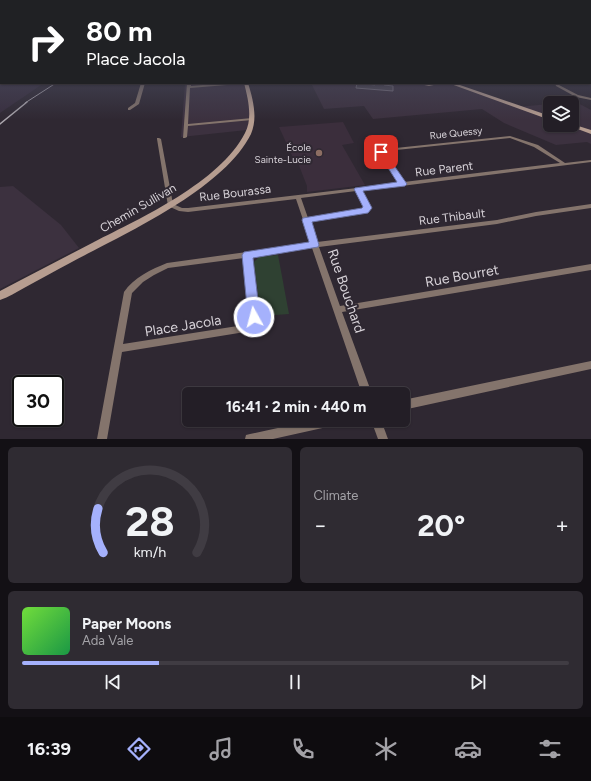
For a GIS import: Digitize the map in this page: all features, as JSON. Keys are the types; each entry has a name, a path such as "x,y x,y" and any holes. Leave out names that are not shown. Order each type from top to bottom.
{"main road":[{"name":"Chemin Sullivan","path":"0,296 170,205 224,164 248,133 252,119 252,104 246,84"},
{"path":"423,84 435,84"},
{"path":"453,84 543,116"},
{"path":"579,128 589,131"}],"street":[{"path":"129,109 137,104 143,84"},
{"path":"185,137 189,85 214,84"},
{"path":"557,84 577,96 591,99"},
{"path":"186,125 252,119"},
{"name":"Rue Quessy","path":"402,184 381,152 386,150 510,137 536,146 564,164"},
{"path":"159,139 170,205"},
{"name":"Rue Parent","path":"298,197 591,161"},
{"path":"306,220 364,211 368,208 358,189"},
{"name":"Rue Bourassa","path":"170,205 181,210 188,210 298,197"},
{"name":"Rue Bouchard","path":"298,197 365,387"},
{"name":"Rue Thibault","path":"314,245 497,222 536,214 591,206"},
{"path":"102,439 128,292 133,286 159,269 167,266 314,245"},
{"name":"Place Jacola","path":"119,349 245,328 252,324 254,317 247,255"},
{"name":"Rue Bourret","path":"338,310 591,268"},
{"path":"410,404 591,365"},
{"path":"250,439 266,437 307,427"},
{"path":"379,427 383,439"}],"shaded area":[{"path":"0,84 43,84 0,113"},
{"path":"185,84 244,84 251,116 247,130 181,137"},
{"path":"312,84 450,84 516,107 543,105 543,132 579,132 579,104 591,110 591,144 587,142 556,145 504,123 482,109 373,119 364,106 324,109"},
{"name":"École Sainte-Lucie","path":"343,122 354,143 342,145 365,185 307,192 307,186 298,163 295,162 279,127"},
{"path":"13,186 61,225 79,248 0,289 0,187"}],"green space":[{"path":"278,255 289,314 261,316 254,262 259,257"}],"building":[{"path":"357,84 384,84 393,86 393,91 356,88"}],"railway":[{"path":"25,103 54,84"},
{"path":"0,124 27,102"}],"place":[{"name":"École Sainte-Lucie","path":"319,153"}],"route":[{"path":"254,317 247,255 314,245 306,220 364,211 368,208 358,189 402,184 381,152"}]}
